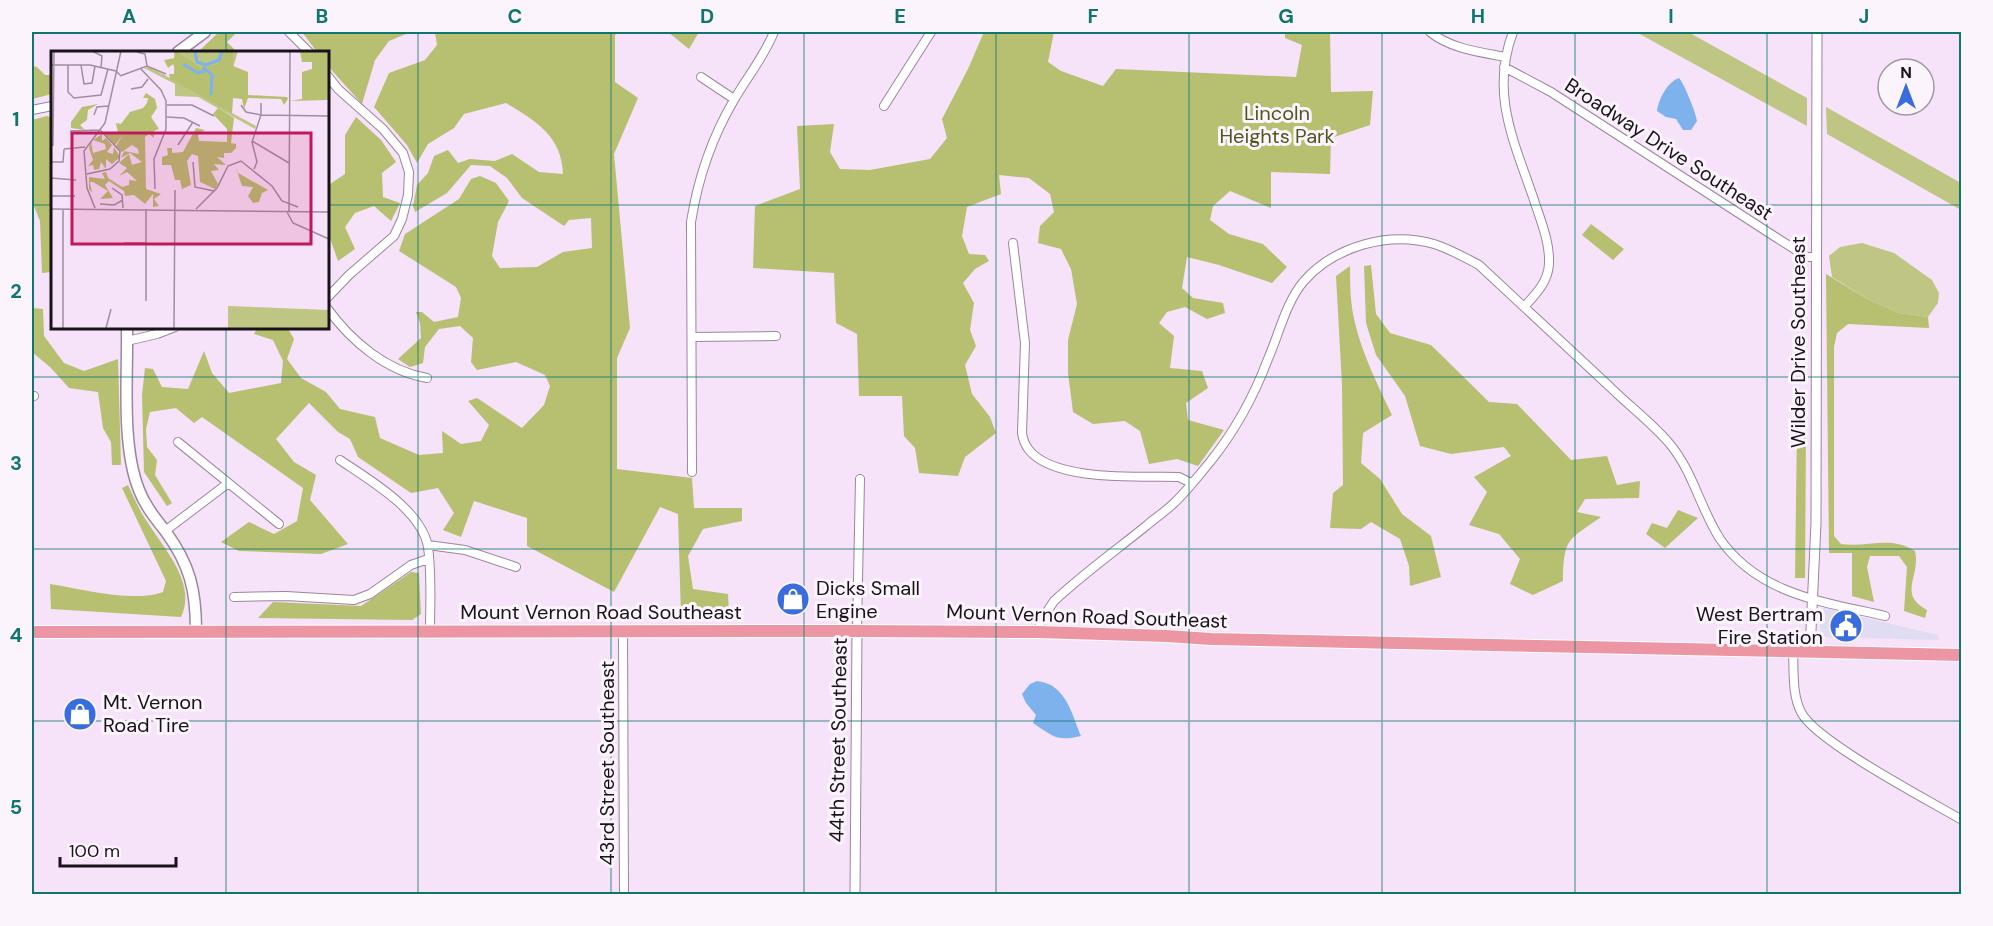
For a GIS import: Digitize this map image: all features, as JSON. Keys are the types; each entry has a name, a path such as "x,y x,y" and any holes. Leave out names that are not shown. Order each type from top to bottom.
{"main road":[{"path":"179,51 205,32"},
{"path":"127,328 129,458 139,492 149,510 176,546 189,573 195,593 196,631"},
{"name":"Mount Vernon Road Southeast","path":"32,632 1038,632 1211,639 1962,655"}],"street":[{"path":"289,32 308,51"},
{"path":"692,472 691,222 695,193 713,140 734,99 755,68 774,32"},
{"path":"884,106 931,32"},
{"path":"1431,32 1461,47 1506,57"},
{"path":"1513,32 1504,67 1505,108 1544,230 1549,263 1546,279 1524,307"},
{"name":"Wilder Drive Southeast","path":"1810,652 1816,512 1817,32"},
{"name":"Broadway Drive Southeast","path":"1504,67 1551,92 1777,238 1807,256 1816,257"},
{"path":"328,76 383,129 403,153 409,172 408,195 402,219 394,236 349,275 328,297"},
{"path":"701,77 734,99"},
{"path":"32,111 51,106"},
{"path":"1038,632 1044,615 1054,601 1174,503 1211,460 1241,416 1297,292 1318,267 1358,246 1382,241 1408,240 1432,243 1456,252 1479,265 1669,443 1696,486 1720,539 1734,555 1755,572 1776,587 1801,597 1885,616"},
{"path":"1013,243 1025,343 1022,433 1024,444 1030,452 1048,464 1072,473 1179,477 1191,483"},
{"path":"328,309 339,324 378,358 404,372 427,378"},
{"path":"127,341 172,328"},
{"path":"692,337 776,336"},
{"path":"178,442 279,524"},
{"path":"340,460 380,486 400,503 417,523 428,545 430,631"},
{"name":"44th Street Southeast","path":"855,894 860,478"},
{"path":"165,531 227,484"},
{"path":"428,545 465,550 516,567"},
{"path":"234,597 286,596 354,600 370,594 411,565 428,559"},
{"name":"43rd Street Southeast","path":"624,631 624,894"},
{"path":"1793,652 1795,689 1800,711 1808,724 1849,753 1962,820"}],"shaded area":[{"path":"1824,608 1938,635 1939,640 1824,637 1820,634 1820,613"}],"green space":[{"path":"219,32 237,32 227,42 236,51 199,51"},
{"path":"302,32 411,32 389,41 375,60 362,104 328,66 328,51 316,51"},
{"path":"435,32 619,32 615,35 615,82 638,98 614,154 630,328 617,358 617,469 692,478 694,508 742,508 742,521 703,529 688,556 693,589 728,594 729,613 681,617 678,514 660,507 614,592 527,546 527,518 474,501 461,537 443,530 454,513 438,488 411,493 358,457 350,439 338,432 309,403 276,439 294,462 316,475 310,500 348,544 321,554 239,551 221,542 249,522 274,534 297,521 303,488 202,417 194,423 176,408 150,412 146,429 147,447 157,460 155,475 172,503 167,506 144,472 142,395 145,368 153,369 162,387 188,389 204,351 212,373 229,393 281,383 283,361 273,340 254,334 257,328 288,328 294,339 287,359 301,378 326,392 340,409 375,417 380,438 419,455 443,453 442,431 461,444 481,441 489,425 468,401 477,398 522,428 544,405 550,386 545,375 516,362 477,370 471,362 473,338 460,326 439,329 425,347 423,363 410,367 398,359 421,338 420,323 416,312 422,312 434,322 458,317 461,298 456,287 399,251 405,234 459,199 471,179 480,176 496,183 509,201 498,222 492,256 500,268 537,267 563,252 592,248 591,218 569,220 564,226 522,198 507,178 490,166 471,165 447,193 415,212 413,206 417,185 428,173 434,156 448,150 458,163 470,159 495,161 512,154 539,172 563,174 558,149 545,131 537,123 506,103 464,114 454,128 428,144 417,163 407,145 374,107 389,73 425,60 437,45"},
{"path":"668,32 699,32 689,49"},
{"name":"Lincoln Heights Park","path":"984,32 1054,32 1048,62 1061,71 1103,86 1116,69 1296,77 1302,45 1285,38 1285,32 1330,32 1331,92 1373,91 1370,125 1331,138 1330,174 1271,172 1271,208 1230,191 1213,206 1210,220 1229,234 1263,244 1287,267 1272,283 1187,257 1182,288 1193,298 1223,303 1225,313 1207,319 1185,307 1167,312 1159,323 1174,336 1170,368 1202,371 1208,388 1186,403 1188,420 1224,430 1198,466 1177,459 1149,464 1140,431 1125,421 1093,424 1073,412 1068,373 1068,340 1077,304 1071,269 1061,249 1038,243 1040,226 1054,212 1050,194 1029,178 999,175 1001,194 967,207 962,236 969,254 985,255 989,261 975,269 963,283 974,303 970,330 976,346 965,365 972,394 990,417 996,433 965,457 958,476 919,473 915,448 904,436 902,396 859,396 857,334 836,323 834,273 753,268 755,206 800,189 797,126 834,124 830,152 840,169 870,170 930,159 947,138 942,119"},
{"path":"1636,32 1688,32 1807,98 1807,126"},
{"path":"32,66 37,67 45,75 51,75 51,94 32,99"},
{"path":"1826,107 1961,183 1961,210 1827,134"},
{"path":"47,116 51,118 51,272 42,273 40,221 32,201 32,120"},
{"path":"356,117 381,140 396,162 382,173 383,197 400,203 391,221 374,206 355,213 345,227 355,249 338,261 328,233 328,183 345,174 345,135"},
{"path":"1591,224 1624,249 1613,260 1582,235"},
{"path":"1862,243 1894,253 1932,280 1939,293 1938,303 1928,317 1899,313 1867,299 1832,277 1829,256 1840,247"},
{"path":"1371,265 1376,314 1390,333 1431,345 1489,402 1517,404 1571,460 1607,456 1617,485 1640,481 1639,498 1585,499 1577,512 1601,517 1574,536 1566,548 1563,581 1533,595 1510,584 1520,559 1499,534 1469,525 1487,492 1474,477 1511,456 1504,447 1451,454 1420,446 1405,396 1376,355 1366,323 1364,266"},
{"path":"1350,266 1351,303 1355,322 1368,363 1392,415 1363,433 1361,463 1380,479 1402,514 1431,536 1441,577 1410,586 1409,566 1400,539 1371,522 1361,529 1330,528 1333,493 1343,485 1342,385 1336,276"},
{"path":"1826,274 1867,299 1899,313 1928,317 1929,328 1848,324 1837,333 1834,347 1834,536 1841,544 1888,543 1906,546 1915,551 1913,598 1927,610 1925,618 1904,611 1907,567 1899,556 1870,556 1867,567 1874,602 1852,596 1852,553 1829,553"},
{"path":"32,308 43,309 44,336 64,363 84,371 118,359 121,465 112,465 111,442 103,428 98,392 69,388 50,367 32,352"},
{"path":"1797,425 1806,427 1805,578 1795,578"},
{"path":"128,485 142,514 170,556 182,580 185,605 181,617 51,609 50,584 122,596 151,595 163,592 166,581 122,488"},
{"path":"1678,510 1698,518 1665,548 1646,534 1652,523 1667,528"},
{"path":"411,572 419,573 421,614 412,620 258,618 273,602 361,606"}],"water":[{"path":"1679,78 1687,92 1697,121 1691,130 1683,130 1676,119 1666,117 1657,111 1664,92 1671,83"},
{"path":"1037,681 1051,685 1064,698 1081,736 1055,737 1033,723 1036,715 1022,694 1030,684"}],"place":[{"name":"Dicks Small Engine","path":"793,599"},
{"name":"West Bertram Fire Station","path":"1846,626"},
{"name":"Mt. Vernon Road Tire","path":"80,714"}]}
